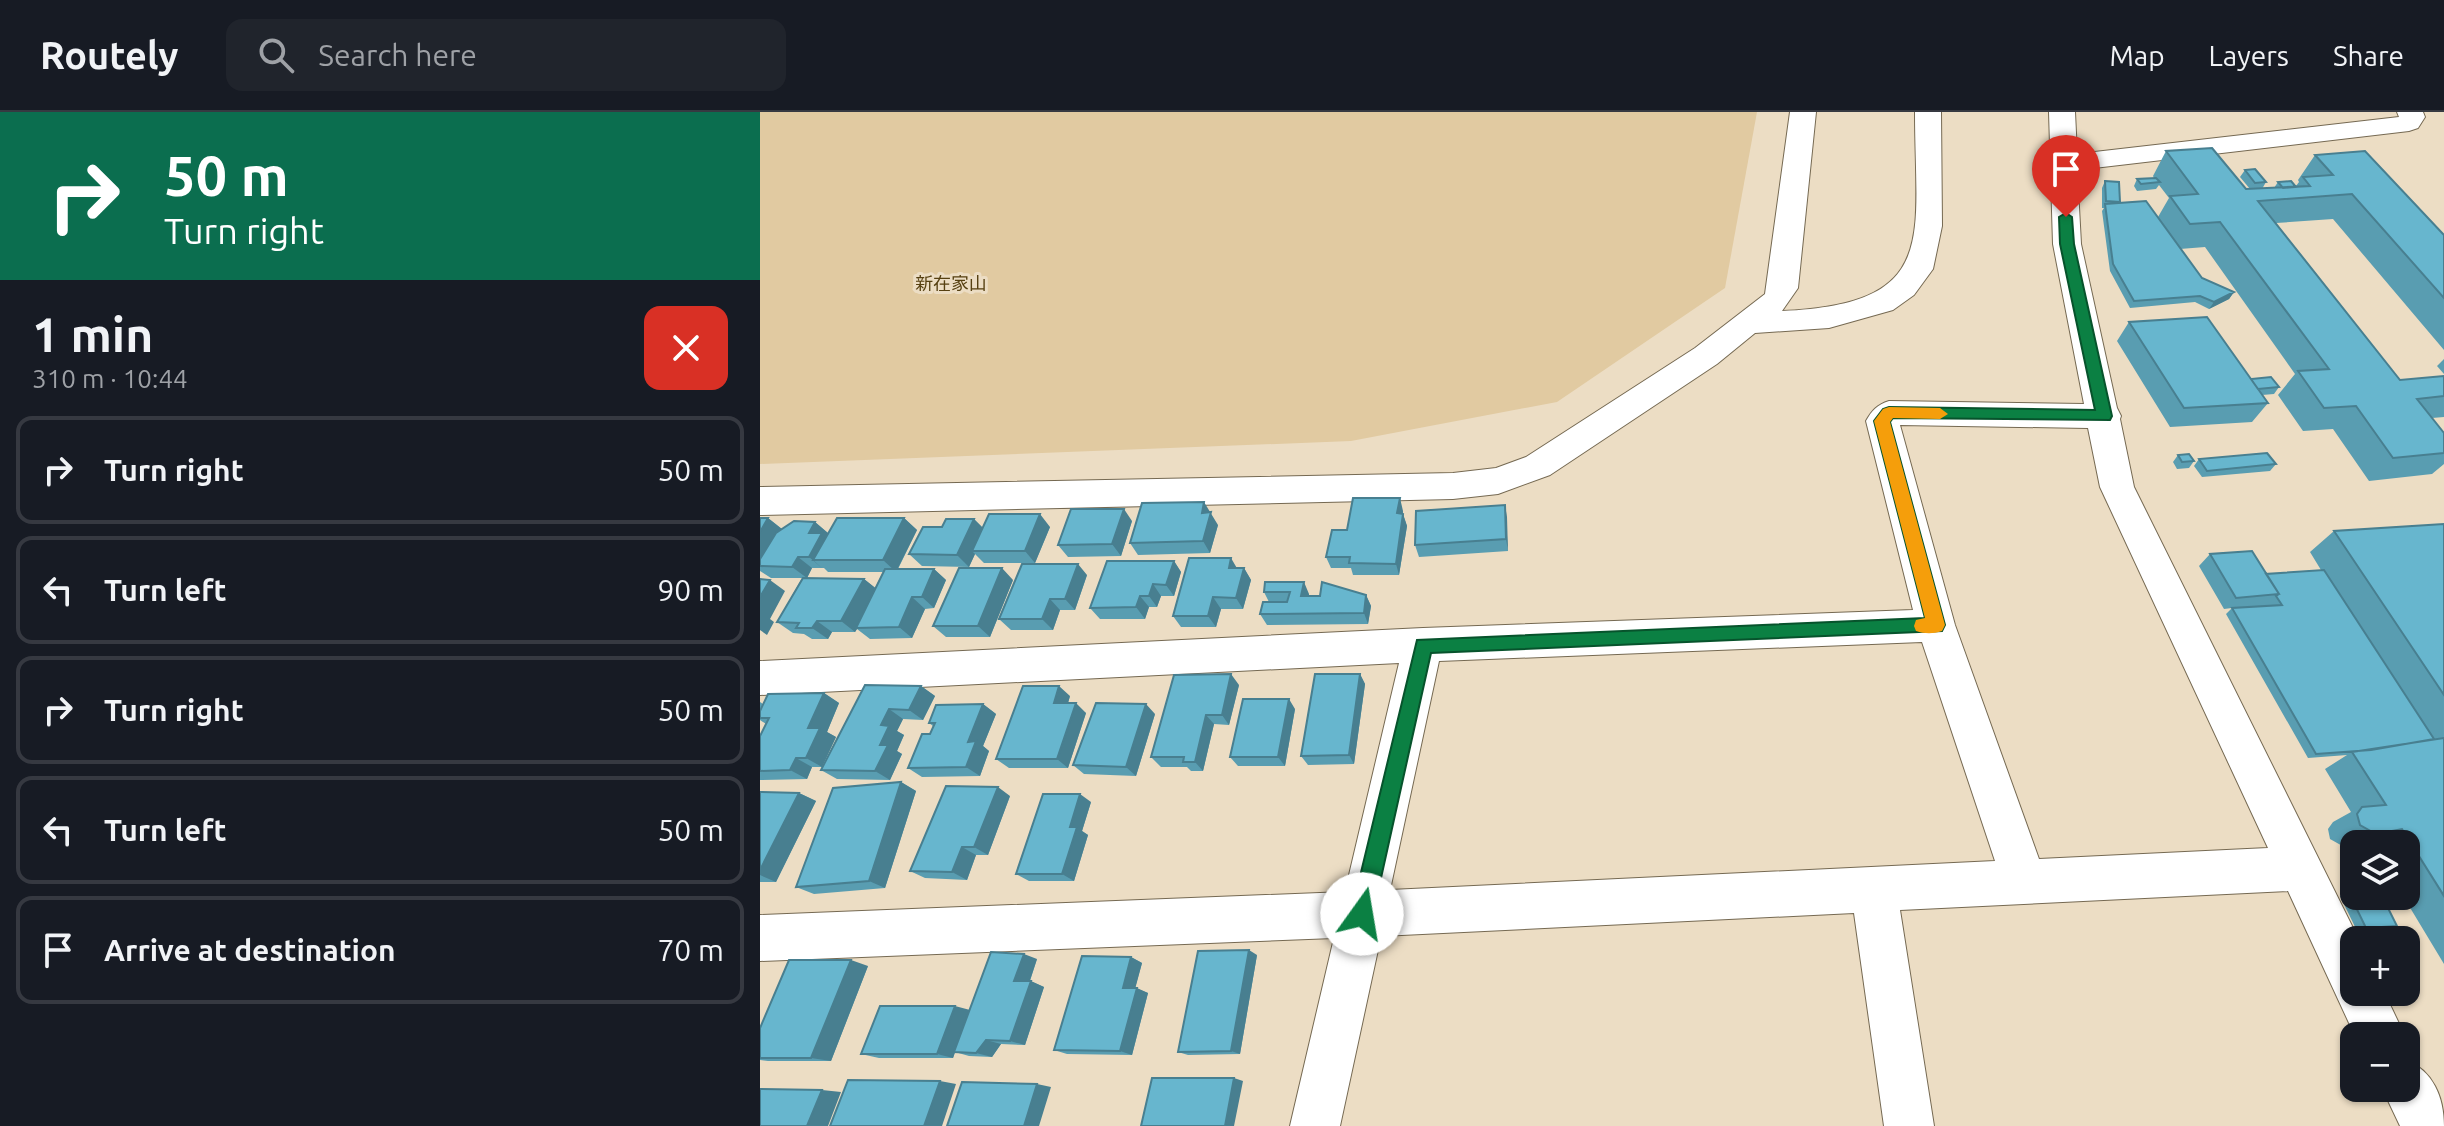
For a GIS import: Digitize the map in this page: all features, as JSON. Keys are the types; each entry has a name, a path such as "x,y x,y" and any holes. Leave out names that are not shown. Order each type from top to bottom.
{"street":[{"path":"760,501 1453,486 1498,481 1538,466 1583,439 1706,356 1777,300 1783,288 1803,112"},
{"path":"1748,323 1796,322 1865,310 1894,296 1914,278 1927,244 1928,112"},
{"path":"2062,112 2067,244 2105,416 2117,487 2340,953"},
{"path":"2063,164 2409,123 2412,117 2410,112"},
{"path":"2025,884 1936,625 1882,421 1889,413 2105,416"},
{"path":"760,678 1423,645 1936,625"},
{"path":"1315,1126 1423,645"},
{"path":"760,938 1362,914 2298,869"},
{"path":"1874,891 1909,1126"},
{"path":"2415,1102 2427,1126"}],"green space":[{"name":"新在家山","path":"760,112 1757,112 1725,288 1557,402 1351,441 760,464"}],"building":[{"path":"2212,148 2246,189 2310,186 2303,177 2333,175 2315,155 2365,151 2444,235 2444,298 2352,194 2258,201 2400,380 2444,376 2444,396 2417,399 2444,433 2444,453 2393,458 2356,406 2324,408 2298,371 2329,369 2220,222 2190,224 2170,196 2198,194 2166,151"},
{"path":"2255,169 2266,182 2255,183 2245,170"},
{"path":"2156,178 2160,182 2141,184 2137,179"},
{"path":"2105,181 2119,182 2120,202 2106,201"},
{"path":"2291,181 2296,187 2283,188 2278,182"},
{"path":"2146,201 2202,278 2234,292 2214,302 2200,296 2134,301 2113,264 2105,204"},
{"path":"2207,317 2268,403 2184,408 2129,322"},
{"path":"2271,377 2279,387 2258,389 2251,379"},
{"path":"2267,453 2276,464 2207,471 2199,459"},
{"path":"2189,454 2194,461 2182,462 2178,455"},
{"path":"1353,498 1400,498 1397,513 1403,514 1396,564 1349,563 1350,557 1326,557 1332,530 1347,530"},
{"path":"1204,502 1202,513 1211,512 1203,541 1130,543 1142,503"},
{"path":"1505,505 1506,539 1415,545 1416,511"},
{"path":"1071,509 1124,509 1112,544 1058,545"},
{"path":"989,514 1040,514 1025,551 972,551"},
{"path":"760,518 768,518 760,532"},
{"path":"837,518 904,518 883,560 813,560"},
{"path":"946,519 974,519 957,555 909,554 923,527 942,527"},
{"path":"794,521 815,522 809,533 822,533 809,557 798,557 792,567 760,566 760,559 776,533"},
{"path":"2444,524 2444,695 2334,531"},
{"path":"2252,551 2279,594 2236,598 2210,554"},
{"path":"1189,558 1231,558 1229,568 1244,568 1236,598 1213,597 1208,616 1173,616"},
{"path":"1107,561 1174,561 1166,585 1153,584 1149,596 1140,596 1136,607 1090,608"},
{"path":"1022,564 1078,564 1065,599 1050,599 1042,619 999,619"},
{"path":"959,568 1002,568 978,626 933,626"},
{"path":"885,569 934,569 922,597 912,597 899,627 856,628"},
{"path":"2324,570 2434,739 2371,750 2316,754 2232,608 2282,605 2266,574"},
{"path":"803,578 864,579 841,621 817,621 812,628 796,628 799,623 777,622"},
{"path":"760,579 770,580 760,597"},
{"path":"1265,582 1304,582 1301,596 1320,596 1322,582 1366,595 1364,613 1260,614 1263,602 1287,602 1290,592 1264,592"},
{"path":"1231,674 1222,715 1206,715 1195,762 1183,762 1184,757 1151,757 1174,675"},
{"path":"1315,674 1360,674 1349,755 1301,756"},
{"path":"865,685 921,686 909,710 889,709 881,725 889,726 880,745 888,745 875,771 821,770"},
{"path":"1023,686 1059,686 1054,703 1076,703 1057,759 996,759"},
{"path":"824,693 808,728 820,728 806,758 796,758 790,770 760,771 760,736 769,718 760,718 760,711 768,694"},
{"path":"1243,699 1289,699 1278,757 1230,757"},
{"path":"1096,703 1146,704 1126,767 1073,765"},
{"path":"983,704 968,742 976,741 966,767 908,768 922,734 930,734 935,723 929,723 936,705"},
{"path":"2444,738 2444,896 2420,858 2420,830 2369,830 2360,825 2357,814 2362,807 2386,805 2352,752"},
{"path":"901,782 869,881 796,887 833,788"},
{"path":"946,786 998,787 974,847 962,847 952,872 910,871"},
{"path":"760,792 799,793 760,870"},
{"path":"1043,794 1080,794 1070,827 1077,827 1062,874 1016,874"},
{"path":"2357,910 2389,910 2397,926 2365,926"},
{"path":"1249,950 1231,1051 1178,1052 1198,951"},
{"path":"991,952 1024,954 1014,981 1031,981 1010,1041 986,1040 976,1053 954,1052"},
{"path":"1082,956 1131,957 1123,988 1137,988 1120,1051 1054,1050"},
{"path":"789,960 851,960 811,1058 760,1058 760,1028"},
{"path":"880,1006 955,1006 937,1054 861,1054"},
{"path":"1152,1078 1234,1078 1225,1126 1141,1126"},
{"path":"848,1080 940,1081 924,1126 830,1126"},
{"path":"962,1082 1037,1084 1024,1126 947,1126"},
{"path":"760,1089 822,1090 807,1126 760,1126"}],"slow traffic":[{"path":"1923,626 1936,625 1882,421 1889,413 1940,414"}],"route":[{"path":"1362,914 1423,645 1936,625 1882,421 1889,413 2105,416 2067,244 2066,217"}]}
